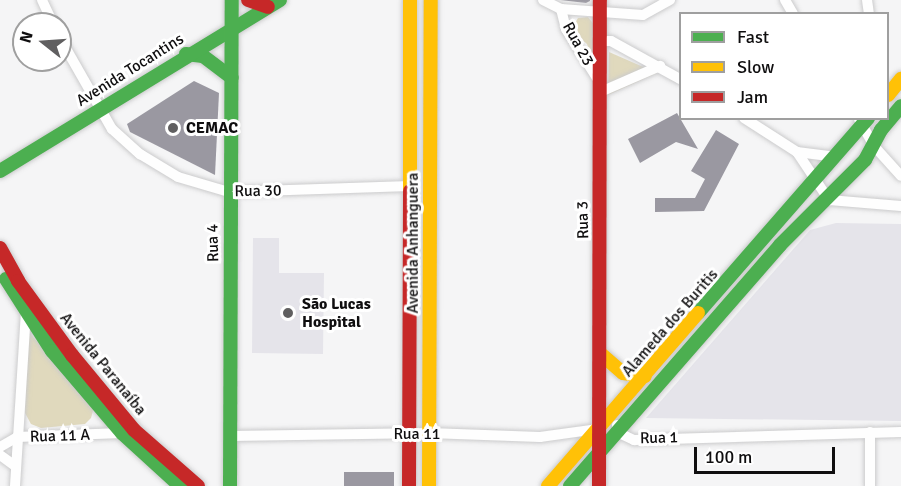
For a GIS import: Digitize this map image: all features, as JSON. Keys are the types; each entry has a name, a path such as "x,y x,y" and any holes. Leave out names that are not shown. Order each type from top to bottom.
{"main road":[{"name":"Rua 4","path":"230,486 229,192 232,0"},
{"path":"248,0 274,3"},
{"name":"Avenida Anhanguera","path":"409,486 410,0"},
{"name":"Avenida Anhanguera","path":"429,486 431,0"},
{"name":"Avenida Tocantins","path":"0,171 186,54 274,3"},
{"name":"Rua 3","path":"599,7 597,78 601,354 599,486"},
{"path":"186,54 203,56 231,78"},
{"path":"889,94 901,79"},
{"name":"Alameda dos Buritis","path":"548,486 601,440 619,433 780,245 829,200 874,147 901,106"},
{"name":"Alameda dos Buritis","path":"570,486 601,440 613,413 837,157 863,120"},
{"name":"Avenida Paranaíba","path":"0,248 18,281 79,363 135,430 198,486"},
{"name":"Avenida Paranaíba","path":"0,268 52,351 122,433 180,486"},
{"path":"0,289 26,311"},
{"path":"601,354 623,373 645,376"}],"street":[{"name":"Rua 23","path":"543,0 561,9 599,7 643,15 670,0"},
{"name":"Rua 23","path":"561,9 566,29 597,78"},
{"name":"Rua 23","path":"598,41 611,41 679,78"},
{"name":"Rua 30","path":"72,61 98,110 112,129 140,154 178,177 229,192 410,186"},
{"path":"598,93 660,66"},
{"path":"747,120 797,152 829,200 901,206"},
{"name":"Alameda dos Buritis","path":"863,120 874,147"},
{"path":"874,147 901,176"},
{"path":"797,152 837,157"},
{"path":"15,486 26,311"},
{"name":"Rua 1","path":"613,413 619,433 634,440 901,432"},
{"path":"870,432 870,486"},
{"name":"Rua 11 A","path":"0,447 17,437 122,433"},
{"name":"Rua 11","path":"231,436 429,433 601,440"},
{"path":"0,455 15,466"}],"shaded area":[{"path":"588,17 595,26 594,64 587,44 571,30 578,18"},
{"path":"609,52 657,73 608,95"},
{"path":"836,223 901,224 901,421 646,418 810,230"},
{"name":"São Lucas Hospital","path":"253,238 279,238 279,273 324,273 323,354 252,353"},
{"path":"27,330 94,407 91,418 85,424 41,428 31,424 25,413"}],"building":[{"path":"560,0 590,0 590,1 586,3"},
{"name":"CEMAC","path":"194,81 219,93 215,175 130,132 127,124"},
{"path":"677,113 698,149 676,142 640,163 628,139"},
{"path":"716,130 739,144 704,211 655,212 655,198 695,198 705,179 691,171"},
{"path":"344,472 394,472 394,486 344,486"}],"traffic: fast":[{"path":"230,486 232,0"},
{"path":"0,171 280,0"},
{"path":"186,54 203,56 232,78"},
{"path":"570,486 780,245 865,160 881,130 901,106"},
{"path":"698,313 866,120"},
{"path":"6,279 52,351 122,433 180,486"}],"traffic: slow":[{"path":"410,0 410,191"},
{"path":"429,486 431,0"},
{"path":"889,94 901,79"},
{"path":"548,486 698,313"},
{"path":"601,354 623,373 645,376"}],"traffic: jam":[{"path":"248,0 268,7"},
{"path":"599,486 600,0"},
{"path":"409,486 410,191"},
{"path":"0,248 18,281 72,355 134,430 198,486"}],"place":[{"name":"CEMAC","path":"173,128"},
{"name":"São Lucas Hospital","path":"288,313"}]}
